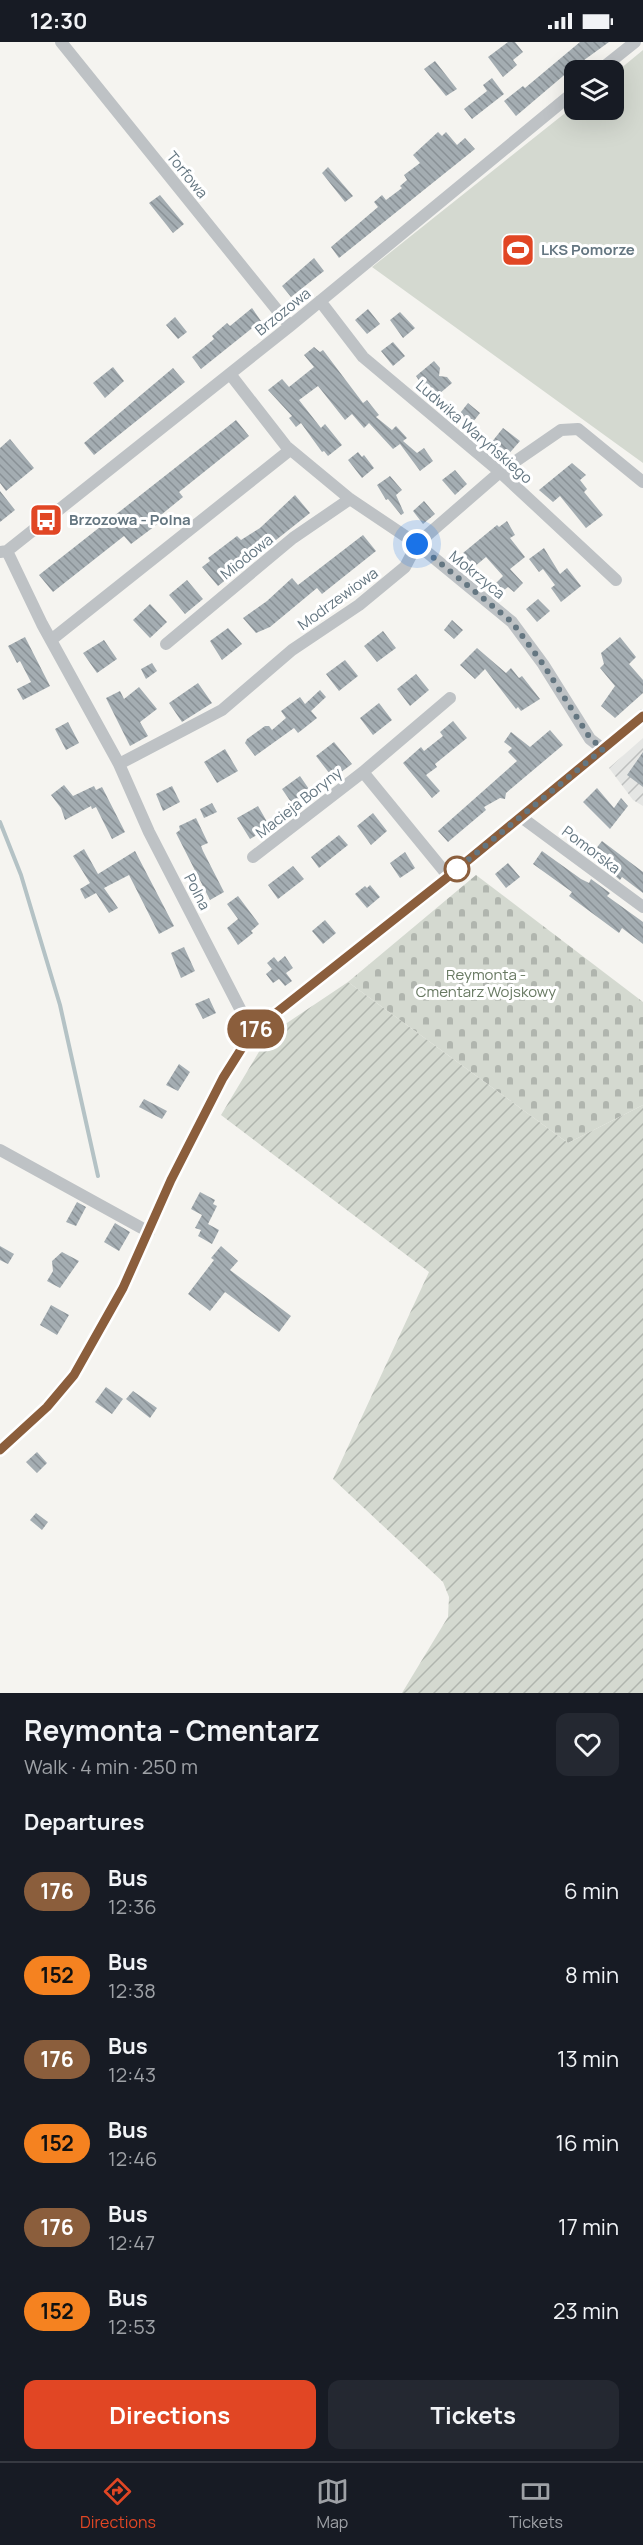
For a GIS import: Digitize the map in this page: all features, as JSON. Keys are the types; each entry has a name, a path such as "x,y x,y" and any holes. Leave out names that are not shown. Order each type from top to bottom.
{"street":[{"name":"Torfowa","path":"61,42 290,326"},
{"path":"612,60 633,43"},
{"name":"Brzozowa","path":"119,764 3,552 290,326 564,100"},
{"name":"Ludwika Waryńskiego","path":"320,301 363,357 500,472 616,580"},
{"name":"Mokrzyca","path":"230,374 290,450 350,499 417,544 512,622 543,664 590,738 603,749"},
{"name":"Modrzewiowa","path":"119,764 222,710 292,650 359,605 405,567 417,544 500,472 561,430 578,429 643,482"},
{"path":"51,640 290,450"},
{"name":"Miodowa","path":"166,644 293,538 350,499"},
{"name":"Macieja Boryny","path":"253,857 363,772 450,698"},
{"path":"0,1450 47,1407 74,1375 123,1288 171,1180 223,1078 252,1032 449,876 643,716"},
{"name":"Polna","path":"119,764 148,832 252,1032"},
{"name":"Macieja Boryny","path":"363,772 449,876"},
{"name":"Pomorska","path":"521,817 643,907"},
{"path":"0,1150 149,1232"}],"shaded area":[{"path":"643,738 643,806 633,800 609,768"}],"green space":[{"name":"LKS Pomorze","path":"643,50 643,463 372,267 564,114 564,120 624,120 624,66"},
{"name":"Reymonta - Cmentarz Wojskowy","path":"476,875 643,1002 643,1105 568,1143 348,982"},
{"path":"348,982 568,1143 643,1105 643,1693 402,1693 448,1617 449,1597 443,1582 333,1479 429,1272 221,1115 269,1035"}],"building":[{"path":"508,42 515,42 523,52 513,60 517,65 503,77 488,57"},
{"path":"580,42 609,42 584,60 564,60 564,75 516,116 504,101 523,86 525,88"},
{"path":"435,61 457,89 446,96 424,69"},
{"path":"492,78 504,94 472,119 464,109 487,91 483,85"},
{"path":"438,132 442,136 446,132 457,145 465,138 475,149 339,258 331,247 378,207 374,202 382,195 386,200 402,188 400,186 407,180 404,175 420,163 413,155"},
{"path":"328,167 353,196 345,202 322,173"},
{"path":"160,195 184,224 173,233 149,203"},
{"path":"314,258 324,271 291,297 282,286"},
{"path":"252,308 261,321 201,369 192,357 214,339 212,336 227,323 230,326"},
{"path":"368,309 380,324 367,334 355,320"},
{"path":"400,312 415,328 403,338 390,320"},
{"path":"175,317 187,332 178,339 166,325"},
{"path":"393,342 405,356 393,366 381,351"},
{"path":"314,347 320,352 323,350 363,403 367,400 379,415 376,417 392,430 396,426 407,438 403,441 417,453 424,448 433,461 420,471 400,444 393,449 369,423 364,428 352,414 345,420 318,386 299,400 321,428 325,424 342,445 328,456 324,451 322,452 301,423 296,427 289,418 292,416 268,390 282,379 289,387 314,367 304,355"},
{"path":"434,361 440,368 439,376 447,377 452,383 432,400 416,376"},
{"path":"113,367 124,381 105,398 93,383"},
{"path":"173,368 185,382 94,455 84,443"},
{"path":"468,403 480,413 469,427 457,417"},
{"path":"236,420 249,436 179,492 183,497 156,519 159,523 131,544 124,536 53,592 39,575"},
{"path":"503,428 520,441 507,456 491,443"},
{"path":"10,439 34,468 6,491 0,483 0,448"},
{"path":"358,452 362,457 364,455 374,468 362,478 348,460"},
{"path":"572,463 586,475 580,480 587,489 584,492 603,515 586,528 560,496 553,502 539,490"},
{"path":"455,470 467,484 455,495 442,480"},
{"path":"390,476 402,490 396,495 404,513 401,515 388,499 386,500 377,485"},
{"path":"0,491 15,510 0,522"},
{"path":"295,495 310,513 218,586 202,567 210,561 208,558 237,536 241,540 260,528"},
{"path":"424,501 435,514 423,524 413,511"},
{"path":"507,521 515,535 510,538 525,557 510,569 523,583 514,592 508,587 503,591 496,583 503,576 486,557 474,567 463,553 497,525 499,527"},
{"path":"363,535 376,551 322,594 317,588 270,627 256,633 243,618 267,601 292,578 298,585"},
{"path":"544,548 560,574 567,568 581,586 561,602 551,588 555,585 543,569 539,572 529,559"},
{"path":"187,580 203,599 185,614 169,595"},
{"path":"538,599 550,611 537,622 526,609"},
{"path":"150,604 167,622 150,638 133,620"},
{"path":"452,620 463,630 454,639 444,630"},
{"path":"228,628 242,644 222,660 210,641"},
{"path":"383,631 396,648 377,662 364,646"},
{"path":"25,637 50,686 23,700 17,689 31,682 20,661 17,663 8,646"},
{"path":"620,637 636,657 629,664 643,680 643,693 615,718 601,706 615,686 600,668 604,664 601,653"},
{"path":"104,640 117,659 97,673 83,653"},
{"path":"477,648 506,673 511,668 519,678 522,676 540,699 521,711 518,707 516,709 485,669 475,679 460,665"},
{"path":"345,660 358,676 339,691 326,674"},
{"path":"152,663 157,671 146,679 141,669"},
{"path":"416,674 429,690 410,706 397,689"},
{"path":"198,683 212,703 182,722 169,703"},
{"path":"139,687 157,709 140,722 148,736 130,746 106,698 120,691 124,699"},
{"path":"320,690 326,697 311,711 317,718 298,733 294,728 255,756 245,743 247,739 265,726 269,726 272,730 286,718 281,711 300,697 305,704"},
{"path":"379,703 392,720 373,735 360,718"},
{"path":"453,721 467,738 435,764 437,767 426,775 440,791 432,798 403,763 421,747 424,751 443,736 440,732"},
{"path":"68,722 79,743 66,750 55,729"},
{"path":"550,730 563,745 506,793 505,799 500,798 484,807 486,810 448,842 438,831 517,761 508,752 512,748 504,742 511,732 530,747"},
{"path":"334,742 352,764 333,778 316,756"},
{"path":"225,749 238,771 217,783 204,762"},
{"path":"643,752 643,787 627,775"},
{"path":"300,776 313,795 299,805 297,803 293,805 282,789"},
{"path":"64,785 73,796 94,786 96,790 102,787 125,832 112,839 96,807 92,809 91,806 65,820 61,808 51,795"},
{"path":"172,786 180,802 163,811 156,794"},
{"path":"597,788 614,808 621,798 628,806 610,829 583,802"},
{"path":"212,803 217,812 204,818 200,809"},
{"path":"258,806 270,827 250,839 237,818"},
{"path":"373,813 387,831 371,845 357,826"},
{"path":"196,818 208,843 201,846 224,892 210,900 176,833 180,830 179,826"},
{"path":"339,835 348,845 319,868 311,857"},
{"path":"602,841 643,872 643,893 622,877 620,880 591,855"},
{"path":"84,849 98,874 135,851 174,926 159,934 129,875 104,888 118,908 109,913 96,893 85,899 80,889 90,883 73,856"},
{"path":"542,851 581,879 589,883 591,879 610,893 607,896 643,922 643,944 622,928 619,933 569,896 572,892 533,864"},
{"path":"405,852 415,868 400,878 390,863"},
{"path":"508,863 520,877 506,888 495,874"},
{"path":"293,866 304,879 278,899 268,885"},
{"path":"370,885 380,897 367,908 355,894"},
{"path":"238,896 259,924 251,931 253,933 238,945 227,928 238,919 227,904"},
{"path":"325,920 336,933 323,944 312,931"},
{"path":"184,947 195,971 181,978 171,953"},
{"path":"285,956 293,968 286,973 292,981 285,986 279,979 273,983 266,974 272,969 267,963 274,957 278,962"},
{"path":"209,998 216,1013 203,1019 195,1004"},
{"path":"179,1064 190,1072 178,1091 166,1085"},
{"path":"144,1099 167,1111 162,1119 139,1107"},
{"path":"200,1192 215,1200 213,1204 217,1206 208,1224 219,1230 212,1244 198,1236 201,1230 195,1228 202,1215 191,1209"},
{"path":"77,1202 86,1207 76,1226 66,1222"},
{"path":"115,1223 130,1232 119,1251 104,1242"},
{"path":"0,1246 14,1254 8,1264 0,1260"},
{"path":"221,1246 238,1261 230,1270 291,1316 279,1332 225,1292 210,1311 188,1294 214,1260 211,1258"},
{"path":"62,1252 79,1261 60,1288 47,1281 53,1271 52,1261"},
{"path":"51,1305 69,1315 57,1335 40,1325"},
{"path":"106,1387 123,1399 112,1414 95,1402"},
{"path":"133,1391 157,1408 150,1418 126,1399"},
{"path":"37,1452 47,1463 37,1473 26,1462"},
{"path":"36,1513 48,1522 42,1530 30,1520"}],"waterway":[{"path":"0,822 21,875 60,1005 98,1176"}],"bus line":[{"name":"176","path":"0,1450 47,1407 74,1375 123,1288 171,1180 223,1078 252,1032 449,876 643,716"}],"place":[{"name":"LKS Pomorze","path":"518,250"},
{"name":"Brzozowa - Polna","path":"46,520"}],"route":[{"path":"417,544 512,622 543,664 590,738 603,749 457,869"}]}
